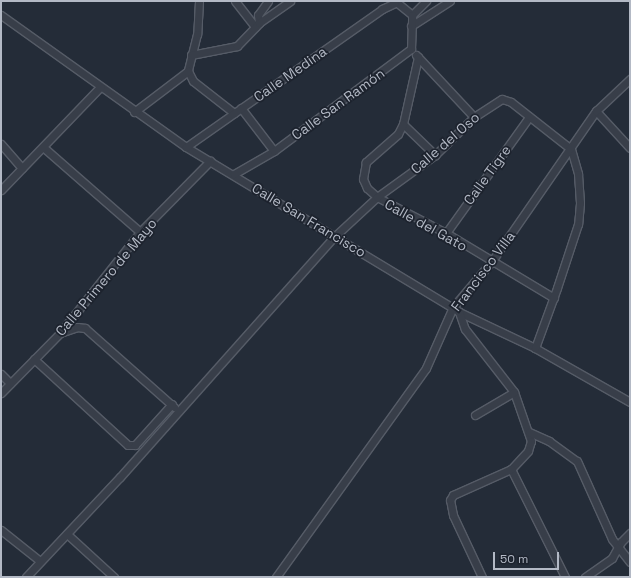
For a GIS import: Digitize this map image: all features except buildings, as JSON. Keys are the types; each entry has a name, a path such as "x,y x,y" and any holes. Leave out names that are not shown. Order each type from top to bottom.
{"street":[{"path":"134,112 188,71 197,34 199,1"},
{"path":"235,1 257,25"},
{"path":"257,25 258,15 268,1"},
{"path":"192,55 237,46 257,25 290,1"},
{"path":"412,26 450,1"},
{"path":"395,2 412,15"},
{"name":"Calle Medina","path":"186,147 382,8 395,2"},
{"path":"429,15 424,3 412,15 411,49 474,118"},
{"name":"Calle San Francisco","path":"1,15 55,51 134,112 186,147 234,174 460,312 534,348 630,402"},
{"name":"Calle San Ramón","path":"234,174 274,151 411,49"},
{"path":"377,197 367,188 363,171 374,153 398,134 403,124 418,57"},
{"path":"188,71 193,81 234,113"},
{"name":"Francisco Villa","path":"276,577 426,368 453,307 492,261 596,111 630,79"},
{"path":"1,190 100,86"},
{"name":"Calle del Oso","path":"26,577 179,411 335,236 377,197 435,155 474,118 502,98 511,102 529,117"},
{"path":"241,108 274,151"},
{"path":"596,111 630,148"},
{"path":"529,117 571,149 578,174 578,217 554,298 534,348"},
{"name":"Calle Tigre","path":"446,233 529,117"},
{"path":"403,124 435,155"},
{"path":"1,144 22,168"},
{"path":"43,147 140,232"},
{"name":"Calle Primero de Mayo","path":"1,393 60,333 140,232 210,161"},
{"name":"Calle del Gato","path":"377,197 446,233 554,298"},
{"path":"460,312 465,329 514,392 529,432 531,442 528,451 511,469 453,495 450,500 453,515 482,577"},
{"path":"60,333 80,326 85,328 179,411"},
{"path":"34,359 128,445 135,445 172,404"},
{"path":"1,374 10,383"},
{"path":"475,415 514,392"},
{"path":"529,432 549,441 577,461 612,539 630,562"},
{"path":"511,469 565,577"},
{"path":"1,530 40,562"},
{"path":"585,577 608,562 630,533"},
{"path":"67,534 114,577"}]}
